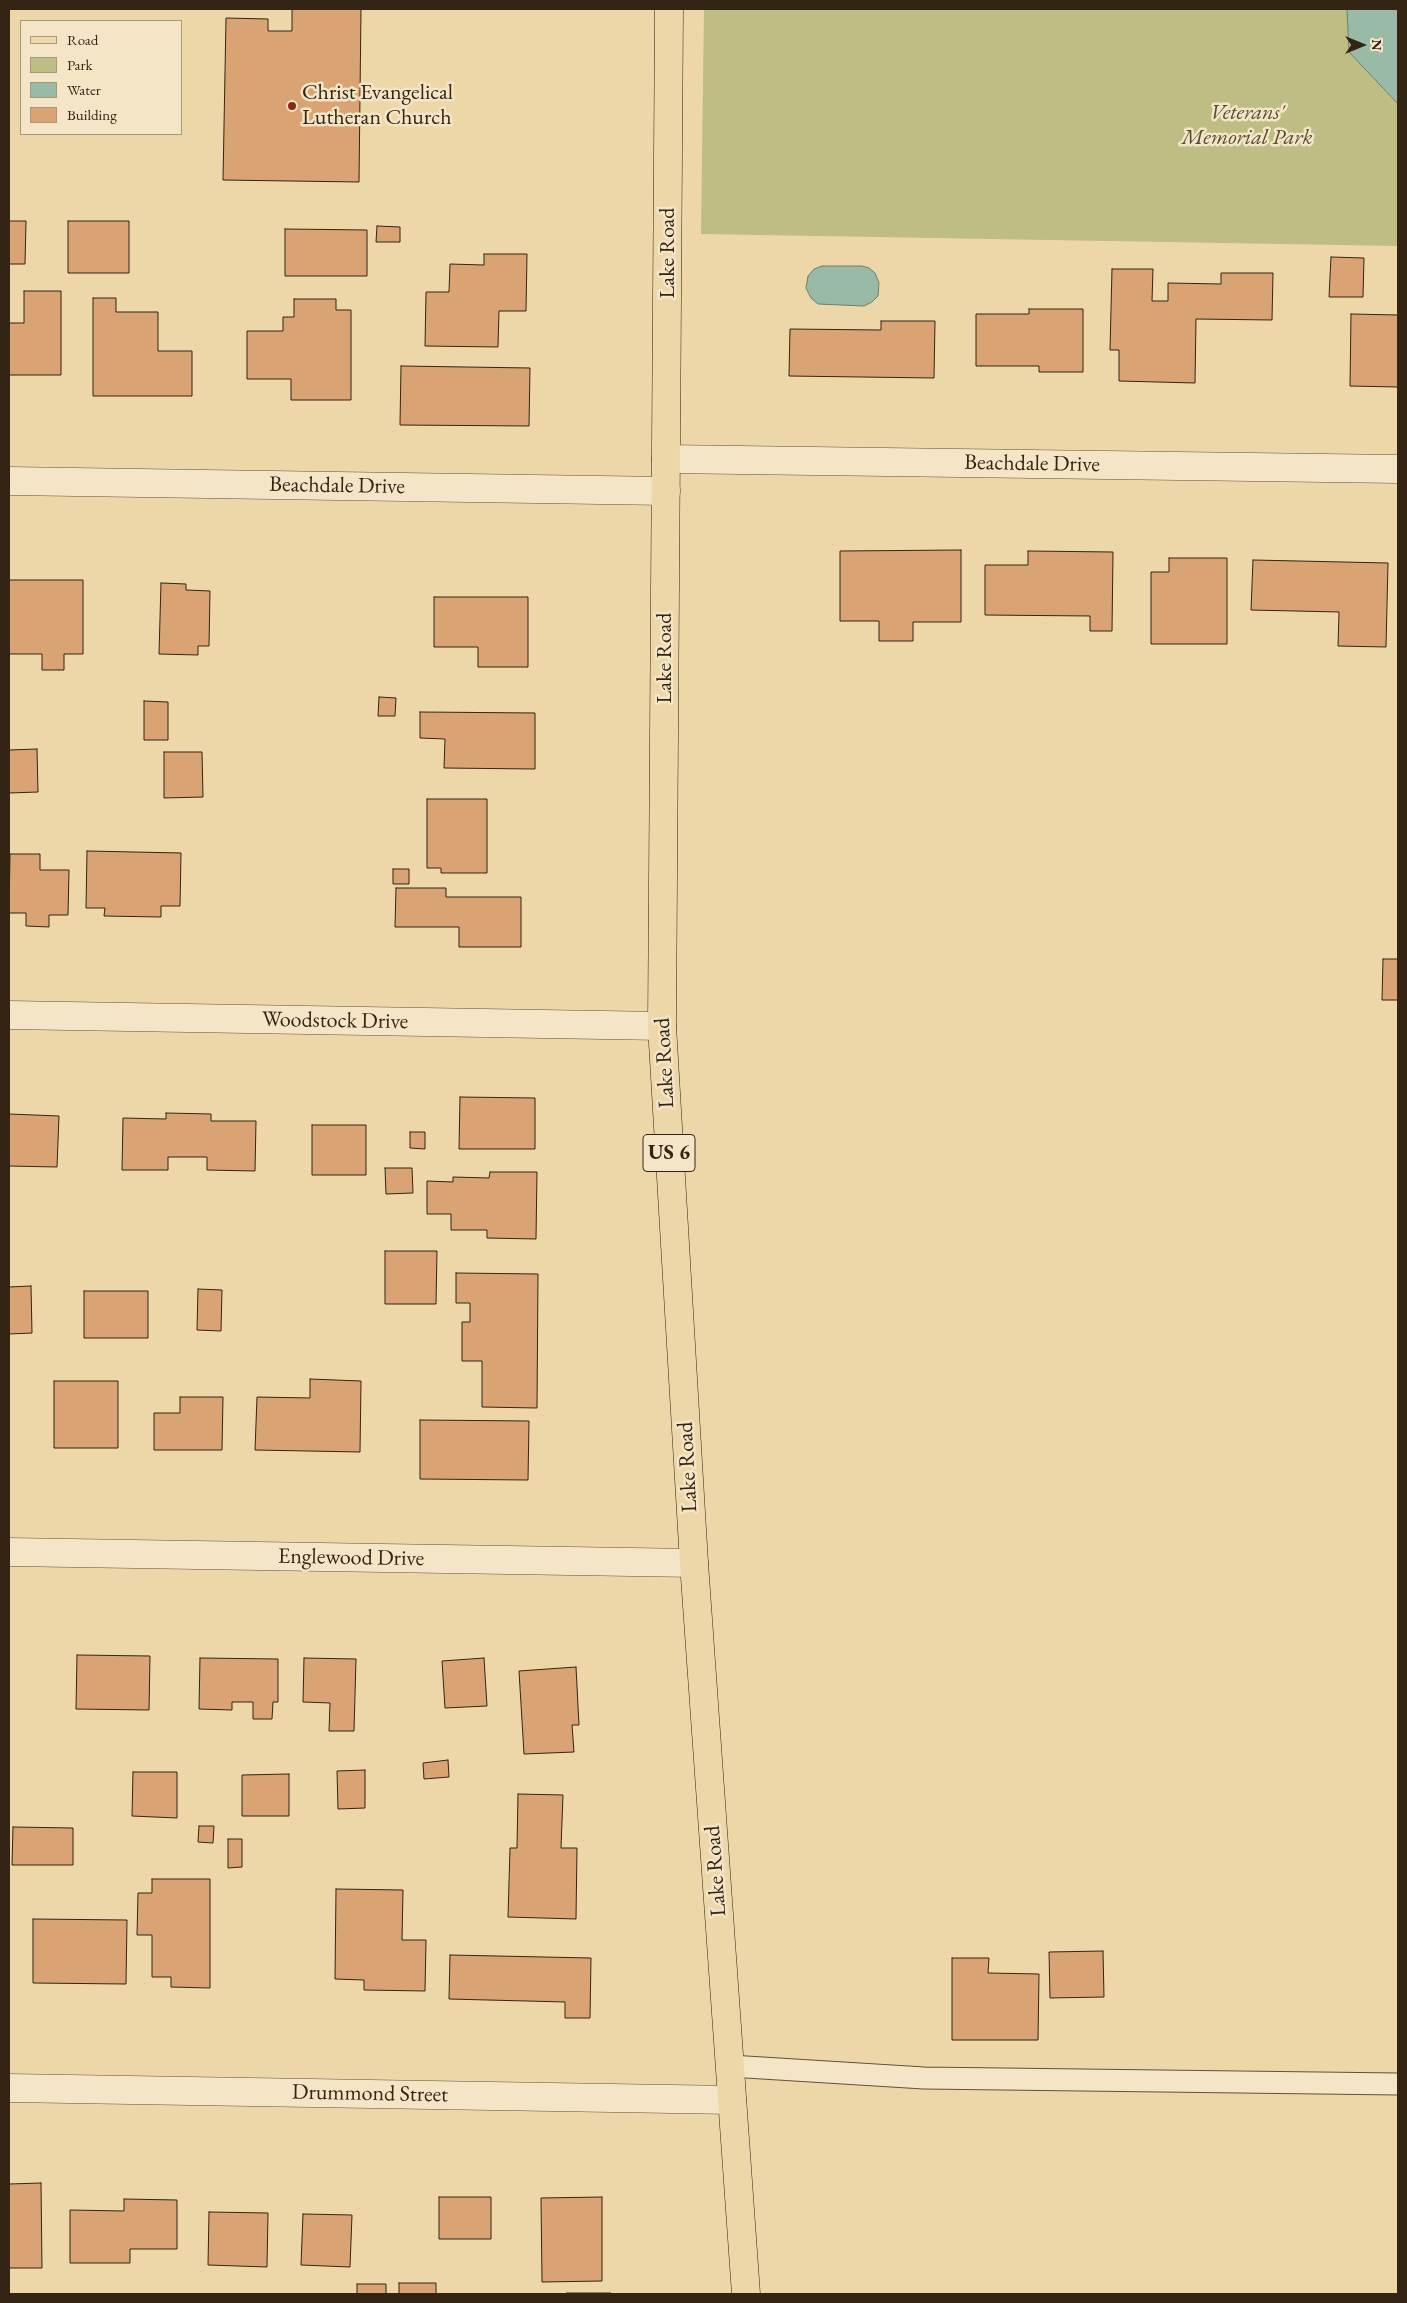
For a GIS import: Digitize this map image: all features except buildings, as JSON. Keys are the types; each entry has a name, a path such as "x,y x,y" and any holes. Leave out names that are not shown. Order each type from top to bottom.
{"main road":[{"name":"Lake Road","path":"669,9 662,1026 694,1563 746,2294"}],"street":[{"name":"Beachdale Drive","path":"666,459 1398,469"},
{"name":"Beachdale Drive","path":"9,481 666,491"},
{"name":"Woodstock Drive","path":"9,1015 662,1026"},
{"name":"Englewood Drive","path":"9,1552 694,1563"},
{"name":"Drummond Street","path":"9,2088 732,2100"}],"lane":[{"path":"730,2066 924,2078 1398,2084"}],"green space":[{"name":"Veterans' Memorial Park","path":"704,9 1347,9 1349,52 1398,104 1398,246 701,234"}],"water":[{"path":"1347,9 1398,9 1398,104 1349,52"},
{"path":"822,266 862,266 869,268 875,273 879,283 878,296 864,306 818,304 811,298 806,288 808,276 814,269"}],"place":[{"name":"Christ Evangelical Lutheran Church","path":"292,106"}]}
